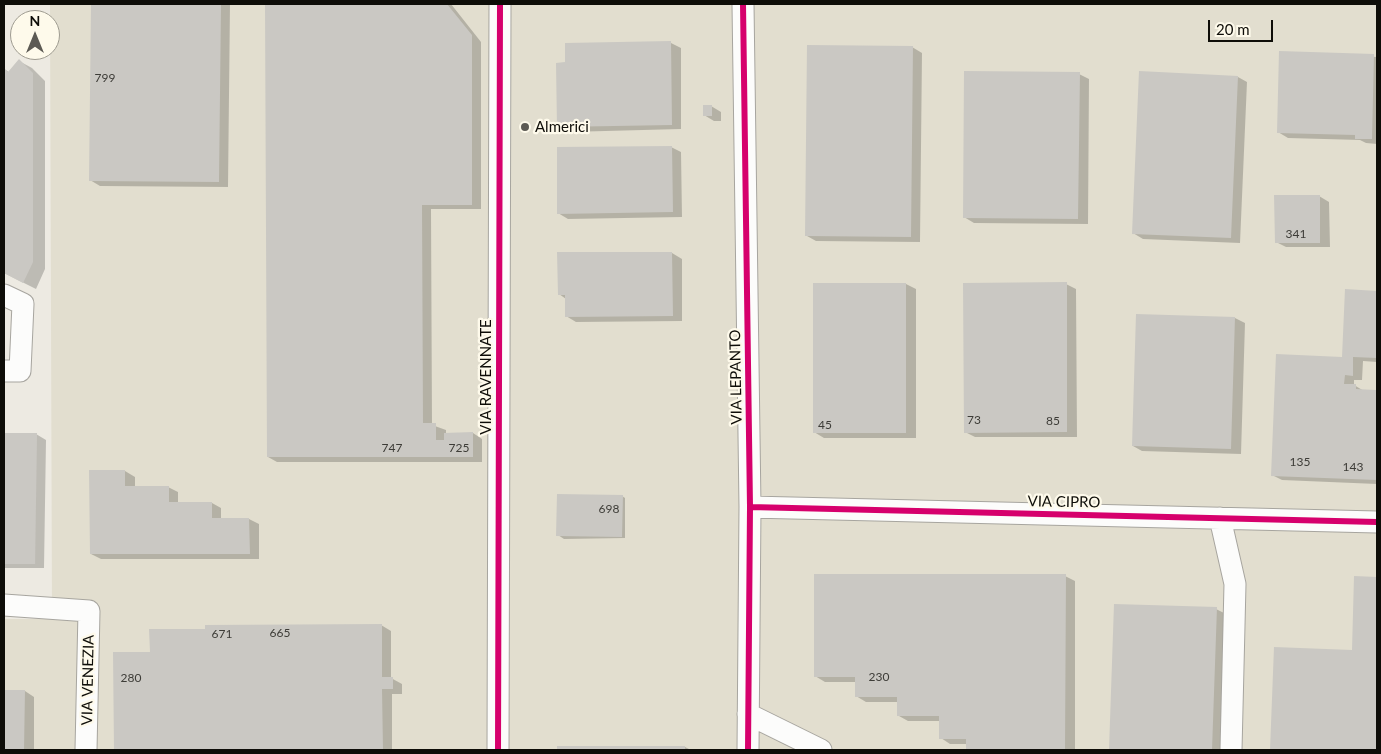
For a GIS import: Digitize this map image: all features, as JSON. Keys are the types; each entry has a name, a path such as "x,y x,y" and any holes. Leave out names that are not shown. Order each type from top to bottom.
{"street":[{"name":"VIA RAVENNATE","path":"498,750 500,4"},
{"name":"VIA LEPANTO","path":"743,4 750,507 748,750"},
{"path":"4,295 23,304 20,371 4,371"},
{"name":"VIA CIPRO","path":"750,507 1377,522"},
{"path":"1220,518 1235,584 1230,750"},
{"name":"VIA VENEZIA","path":"4,606 89,610 86,750"},
{"path":"748,714 821,750"}],"shaded area":[{"path":"50,4 1377,4 1377,750 4,750 4,619 52,619 50,60 60,60 60,10 50,10"}],"building":[{"path":"91,4 221,4 219,182 89,181"},
{"path":"265,4 447,4 472,35 472,205 422,205 423,423 436,423 436,440 444,440 444,433 473,432 473,457 267,457"},
{"path":"671,41 672,125 557,127 556,63 565,62 565,43"},
{"path":"807,45 913,46 911,237 805,236"},
{"path":"1279,51 1374,54 1372,139 1355,139 1355,135 1277,133"},
{"path":"20,60 33,73 33,262 23,283 4,273 4,68 8,72"},
{"path":"964,71 1080,72 1078,219 963,218"},
{"path":"1139,71 1238,76 1231,238 1132,234"},
{"path":"703,105 712,105 712,116 703,116"},
{"path":"672,146 673,212 557,214 557,147"},
{"path":"1274,195 1320,195 1320,243 1275,243"},
{"path":"557,252 672,252 673,316 565,317 565,295 558,295"},
{"path":"1067,282 1067,432 964,433 963,283"},
{"path":"813,283 906,283 906,433 813,433"},
{"path":"1345,289 1377,291 1377,358 1353,357 1353,376 1345,375 1344,384 1356,384 1356,389 1376,390 1377,386 1377,480 1271,476 1276,354 1342,357"},
{"path":"1136,314 1235,317 1231,449 1132,446"},
{"path":"4,433 37,433 35,564 4,564"},
{"path":"89,470 125,470 125,486 169,486 169,502 212,502 212,518 249,518 250,554 90,554"},
{"path":"557,494 623,495 622,537 556,536"},
{"path":"814,574 1066,574 1065,750 966,750 966,739 939,739 939,716 897,716 897,697 855,697 855,677 814,677"},
{"path":"1354,576 1377,577 1377,750 1270,750 1274,647 1352,650"},
{"path":"1114,604 1217,607 1212,750 1109,750"},
{"path":"382,624 382,677 393,677 393,689 382,689 383,750 114,750 113,652 150,652 149,629 205,629 205,625"},
{"path":"4,690 25,690 24,750 4,750"},
{"path":"557,746 685,746 685,750 557,750"}],"cycle path":[{"path":"498,750 500,4"},
{"path":"743,4 750,507 748,750"},
{"path":"750,507 1377,522"}],"place":[{"name":"Almerici","path":"525,127"}]}
